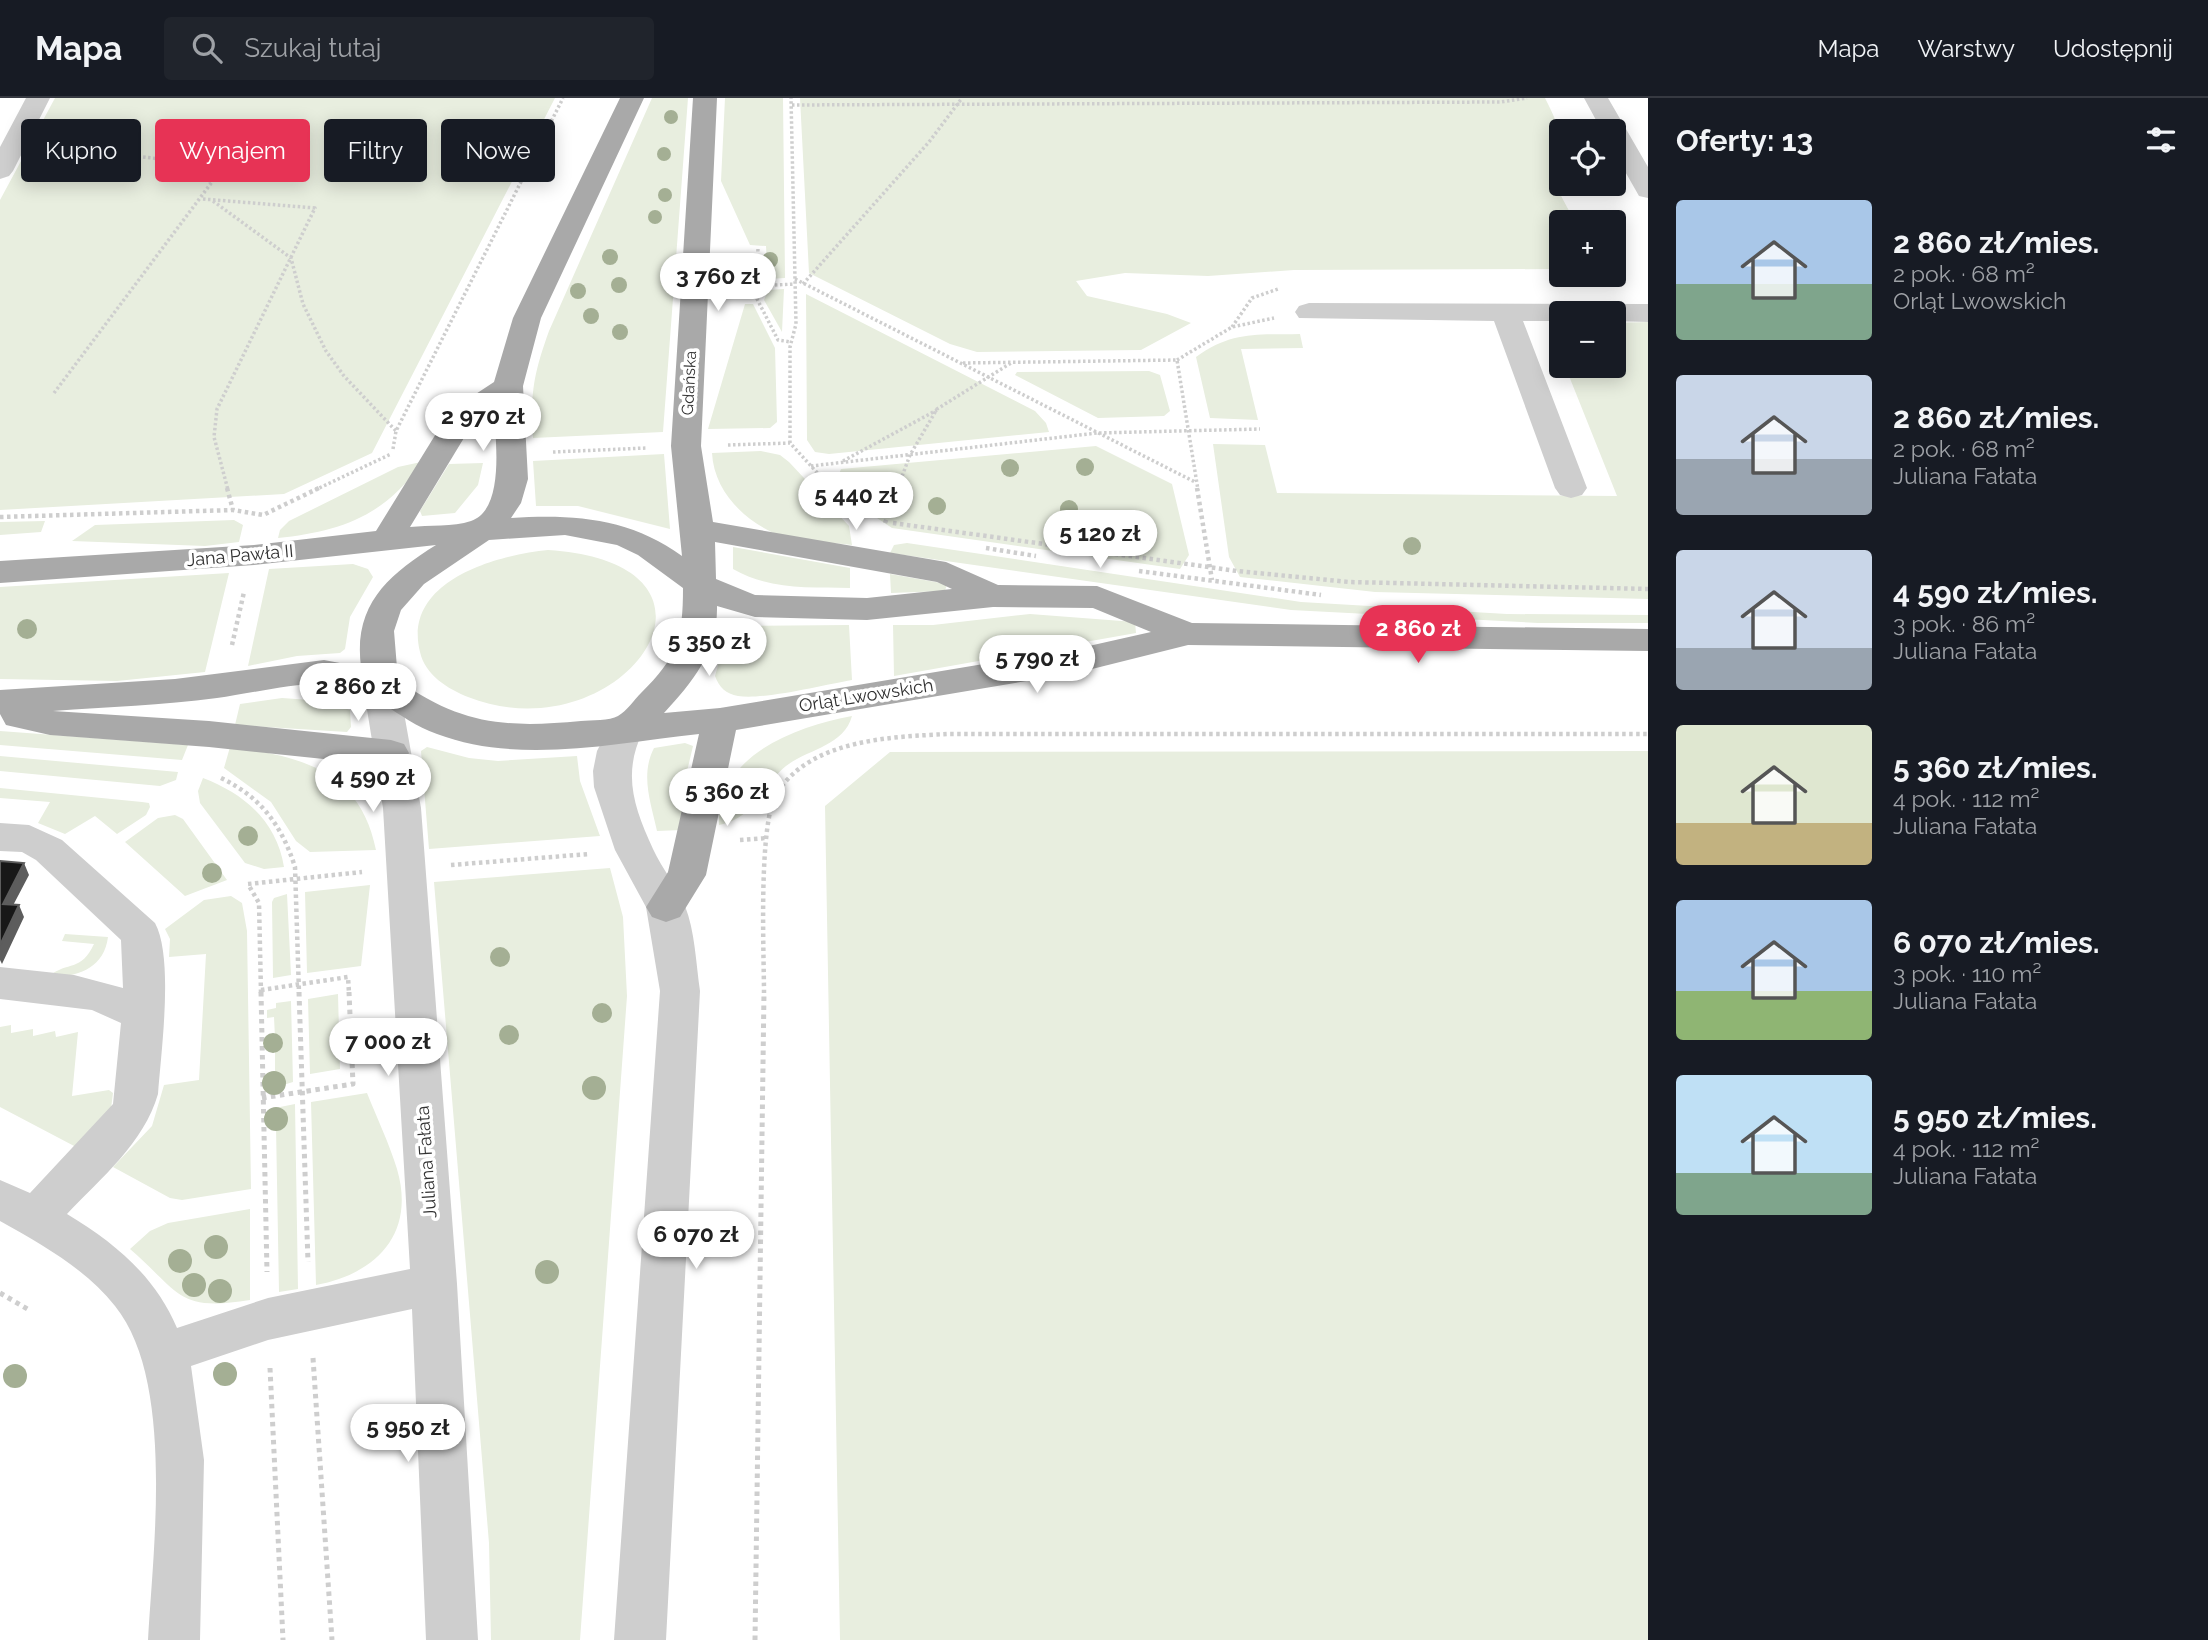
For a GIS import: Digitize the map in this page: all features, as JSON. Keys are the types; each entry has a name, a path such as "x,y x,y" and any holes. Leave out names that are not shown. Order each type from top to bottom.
{"main road":[{"path":"0,702 175,691 324,672 381,685 377,633 384,610 395,592 417,572 480,530 502,509 512,479 508,386 527,318 632,98"},
{"name":"Gdańska","path":"625,731 678,677 695,647 700,617 698,529 686,446 705,98"},
{"path":"386,541 461,417 508,386"},
{"name":"Jana Pawła II","path":"0,572 254,555 480,530 565,525 617,535 650,548 699,584"},
{"path":"698,529 946,573 993,596"},
{"name":"Orląt Lwowskich","path":"699,584 729,599 755,606 867,609 993,596 1097,597 1188,634"},
{"name":"Orląt Lwowskich","path":"381,685 426,715 481,734 544,737 720,720 1080,660 1188,634 1648,640"},
{"path":"0,711 50,723 209,734 391,753"},
{"path":"666,907 687,875 720,720"}],"street":[{"path":"0,171 38,98"},
{"path":"1597,98 1648,190"},
{"path":"1309,312 1648,313"},
{"path":"1505,312 1571,488"},
{"name":"Juliana Fałata","path":"381,685 402,808 434,1284 452,1640"},
{"path":"625,731 615,751 611,771 613,788 634,850 666,907 680,991 640,1640"},
{"path":"0,837 29,839 50,850 141,934 142,1016 137,1094 132,1111 112,1137 17,1208 94,1255 117,1275 149,1317 163,1354 175,1417 180,1482 174,1640"},
{"path":"0,983 100,995 122,1001 142,1016"},
{"path":"163,1354 289,1314 434,1284"}],"path":[{"path":"0,517 233,510 263,515 392,453 396,431 564,98"},
{"path":"790,443 791,341 796,324 792,98"},
{"path":"803,284 959,105 962,98"},
{"path":"792,105 1501,102 1527,98"},
{"path":"54,393 202,199 212,182 160,159 141,156"},
{"path":"202,199 315,208 217,410 214,437 233,510"},
{"path":"213,200 245,227 270,240 291,258 294,280 325,347 343,375 385,415 396,431"},
{"path":"758,249 755,295 778,340 791,341"},
{"path":"755,286 795,282 803,284 1195,482"},
{"path":"961,363 1177,360 1232,327 1309,312"},
{"path":"1177,360 1212,580"},
{"path":"841,463 937,409 1012,362"},
{"path":"885,523 909,455 937,409"},
{"path":"810,466 1097,433 1187,428 1260,429"},
{"path":"877,526 902,523 1210,567 1349,582 1648,589"},
{"path":"979,547 1048,558"},
{"path":"1130,569 1322,596"},
{"path":"229,657 246,583"},
{"path":"755,1640 766,838 776,793 811,760 883,737 947,734 1648,734"},
{"path":"212,774 237,785 264,806 289,845 296,877 303,1092 289,1314 283,1640"},
{"path":"695,842 766,838"},
{"path":"332,1640 262,1098 259,903 248,884 296,877 634,850"},
{"path":"261,990 348,977 352,1084 262,1098"},
{"path":"0,1293 31,1311"}],"green space":[{"path":"55,98 555,98 544,119 441,119 441,182 512,182 372,453 284,494 0,510 0,200 21,161 21,182 141,182 141,119 44,119"},
{"path":"652,98 688,98 663,432 533,438 534,383 549,331"},
{"path":"725,98 783,98 785,278 768,279 766,246 750,245 721,181"},
{"path":"800,98 1545,98 1554,119 1549,119 1549,196 1561,196 1569,210 1549,210 1549,269 1294,270 1208,276 1125,273 1076,281 1087,296 1167,314 1191,323 1141,350 977,352 950,344 809,273"},
{"path":"784,289 782,332 764,300 768,290"},
{"path":"806,294 1035,411 1046,423 1049,432 829,454 815,452 807,440"},
{"path":"745,304 753,304 775,348 777,422 770,428 708,429"},
{"path":"1648,322 1648,599 1375,592 1240,577 1229,557 1213,444 1265,445 1277,493 1617,496 1570,378 1626,378 1626,323"},
{"path":"1300,334 1303,348 1241,349 1258,420 1210,418 1196,357 1221,343 1245,336"},
{"path":"1149,371 1160,375 1170,411 1164,416 1098,418 1015,375 1017,372"},
{"path":"1096,446 1172,484 1189,555 1180,569 892,528 874,516 838,477 841,469"},
{"path":"761,451 780,455 789,462 849,526 852,545 781,536 756,523 734,504 719,481 712,453"},
{"path":"664,454 670,529 578,506 536,506 533,461"},
{"path":"421,462 393,496 359,518 321,531 278,538 280,530 289,521 398,467"},
{"path":"483,463 478,485 455,513 422,516 420,511 449,464"},
{"path":"234,520 243,525 239,542 205,546 72,541 95,525"},
{"path":"45,521 41,532 0,535 0,522"},
{"path":"907,543 1301,602 1507,614 1648,615 1648,623 1538,623 1291,610 890,553 894,545"},
{"path":"733,547 850,568 850,588 790,586 761,581 733,569"},
{"path":"548,550 611,563 646,587 656,618 644,651 616,681 575,701 524,708 468,697 438,680 423,660 418,627 425,607 439,590 458,576 480,566 504,558"},
{"path":"353,564 368,569 373,577 350,617 345,649 340,653 297,656 248,666 269,569"},
{"path":"229,573 205,672 117,681 0,679 0,587"},
{"path":"890,574 947,584 945,591 891,593"},
{"path":"1030,614 1135,622 1136,633 894,676 893,625 933,625"},
{"path":"731,620 749,626 849,625 852,680 763,696 730,694 721,687 715,676"},
{"path":"282,698 324,701 350,710 351,727 347,732 235,725 240,704"},
{"path":"852,716 848,726 833,741 786,766 742,816 719,825 722,801 731,780 745,763 763,748 807,728"},
{"path":"0,731 188,745 182,760 0,745"},
{"path":"685,743 693,746 685,780 682,830 657,831 647,779 650,758 654,748"},
{"path":"230,747 281,756 324,772 342,785 357,802 368,823 376,850 310,852 296,841 271,802 224,768"},
{"path":"427,747 469,758 498,761 577,756 580,781 600,836 429,849 421,751"},
{"path":"1648,751 1648,1640 840,1640 825,806 890,752"},
{"path":"0,756 178,772 176,780 160,786 0,771"},
{"path":"203,778 232,792 257,812 274,836 284,867 264,869 245,863 200,803 198,791"},
{"path":"0,788 142,802 149,803 150,807 146,815 117,834 95,816 65,834 38,823 50,802 0,798"},
{"path":"175,815 183,819 227,880 185,896 125,842 158,818"},
{"path":"610,868 623,917 627,996 580,1640 491,1640 489,1543 434,882"},
{"path":"370,885 361,966 307,973 305,892"},
{"path":"287,894 291,975 273,978 272,902 274,898"},
{"path":"231,896 242,903 247,931 251,1189 182,1200 170,1198 113,1167 152,1126 164,1085 199,1080 206,954 169,957 170,939 165,929 204,900"},
{"path":"65,934 108,937 101,957 95,964 78,973 49,976 84,959 94,944 62,941"},
{"path":"338,994 340,1069 310,1074 308,999"},
{"path":"291,1001 293,1082 270,1089 271,1077 275,1076 275,1048 269,1049 269,1040 275,1038 274,1017 267,1018 267,1010 276,1008 276,1003"},
{"path":"11,1025 11,1033 33,1029 33,1036 55,1031 56,1037 78,1032 72,1096 109,1090 113,1093 111,1109 76,1147 0,1107 0,1027"},
{"path":"367,1093 397,1169 401,1213 396,1231 373,1261 337,1280 316,1285 311,1102"},
{"path":"295,1104 298,1289 279,1292 276,1126 270,1126 270,1109"},
{"path":"250,1209 250,1300 207,1303 181,1295 130,1249 150,1231 168,1223"}],"building":[{"path":"0,861 24,863 3,904 19,905 0,945"}]}
